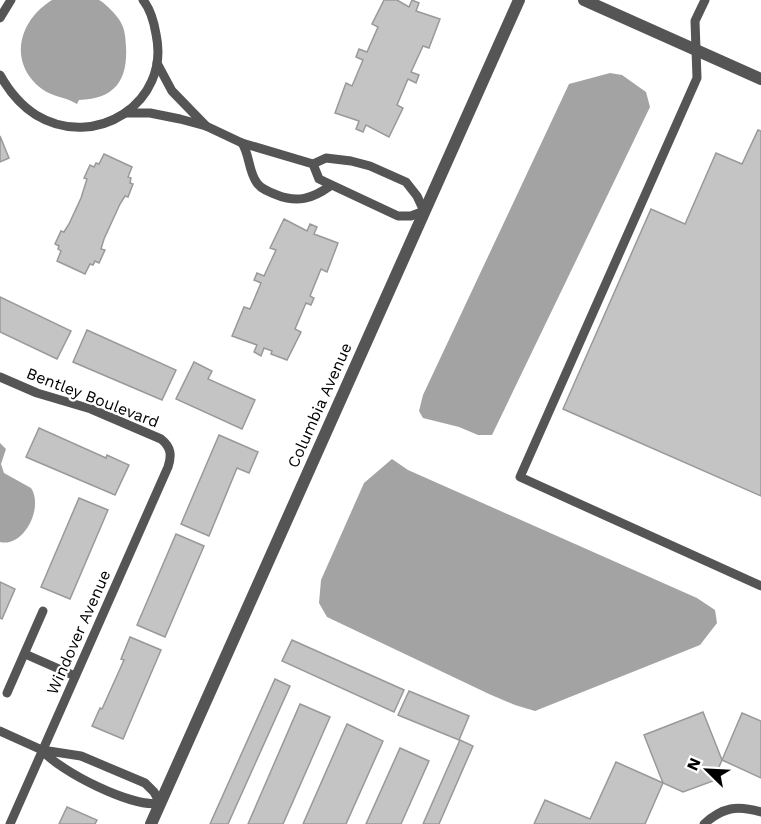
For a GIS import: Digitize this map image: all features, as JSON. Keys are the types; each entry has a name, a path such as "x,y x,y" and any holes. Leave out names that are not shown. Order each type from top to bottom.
{"street":[{"name":"Columbia Avenue","path":"151,824 519,0"},
{"path":"584,0 761,79"}],"lane":[{"path":"0,18 10,0"},
{"path":"127,113 147,91 159,52 151,13 143,0"},
{"path":"705,0 695,21 697,78 520,477 761,586"},
{"path":"157,63 172,91 206,126"},
{"path":"0,75 11,93 28,110 58,124 94,126 127,113 150,113 206,126 242,143 314,164 326,158 370,166 406,182 417,195 424,211 411,216 398,216 330,186 319,179 314,164"},
{"path":"242,143 248,154 253,174 262,189 283,197 302,200 330,186"},
{"name":"Bentley Boulevard","path":"0,377 37,393 91,409 161,439 170,450"},
{"name":"Windover Avenue","path":"10,824 168,467 170,450"},
{"path":"7,693 44,612"},
{"path":"25,654 75,676"},
{"path":"0,731 42,750 81,756 145,783 160,803 148,805 135,802 73,774 56,764 42,750"},
{"path":"704,824 717,813 732,808 747,808 761,812"}],"shaded area":[{"path":"52,0 99,0 121,22 126,40 125,69 117,85 102,96 79,100 77,104 46,92 31,79 24,67 21,55 25,31 31,19"},
{"path":"610,73 622,75 646,92 650,107 492,435 478,435 459,427 423,418 419,411 423,395 569,84"},
{"path":"0,443 6,449 1,464 4,473 31,488 35,505 24,533 9,542 0,542"},
{"path":"392,459 408,470 697,598 715,610 717,623 700,645 535,711 489,694 327,617 319,603 321,580 364,483"}],"building":[{"path":"384,0 397,0 409,7 412,0 419,3 416,11 440,19 429,48 423,46 411,72 419,75 416,83 408,79 397,105 403,108 389,137 366,125 363,132 356,129 359,121 335,113 346,83 352,86 363,60 356,57 359,49 367,52 378,27 372,24"},
{"path":"758,130 761,131 761,496 563,409 651,209 685,224 716,153 742,164"},
{"path":"0,136 9,158 0,162"},
{"path":"104,154 132,167 128,177 131,178 130,183 133,184 128,197 125,196 120,204 104,239 101,249 105,250 99,263 95,261 93,265 90,264 85,274 57,261 61,251 55,244 61,231 64,232 69,224 81,198 87,179 84,178 90,165 94,167 96,163 99,164"},
{"path":"284,219 307,231 310,224 317,227 314,234 338,243 327,272 321,269 310,296 314,298 311,305 306,303 295,329 301,332 287,360 271,354 272,351 264,348 261,356 254,352 257,345 232,336 244,307 250,309 261,283 254,280 257,273 264,276 276,250 270,248"},
{"path":"0,297 71,331 57,359 0,332"},
{"path":"87,330 176,370 162,400 73,362"},
{"path":"194,362 212,371 208,379 255,400 242,429 176,399"},
{"path":"39,428 106,458 107,455 129,465 115,495 26,457"},
{"path":"219,435 258,452 249,473 237,468 209,536 181,524"},
{"path":"79,498 108,510 70,599 41,587"},
{"path":"176,534 204,546 165,637 137,625"},
{"path":"0,582 15,589 2,619 0,618"},
{"path":"130,637 161,650 123,739 92,726 124,660 121,659"},
{"path":"292,640 404,690 394,712 282,661"},
{"path":"275,679 290,686 228,824 210,824"},
{"path":"409,691 469,716 459,740 398,715"},
{"path":"300,704 330,717 283,824 248,824"},
{"path":"703,712 722,760 713,781 683,792 663,783 644,735"},
{"path":"742,713 761,721 761,778 722,760"},
{"path":"347,724 383,741 346,824 303,824"},
{"path":"460,740 473,746 439,824 423,824"},
{"path":"400,748 429,761 401,824 366,824"},
{"path":"616,762 663,783 645,824 534,824 545,800 590,819"},
{"path":"67,807 97,820 95,824 59,824"}]}
